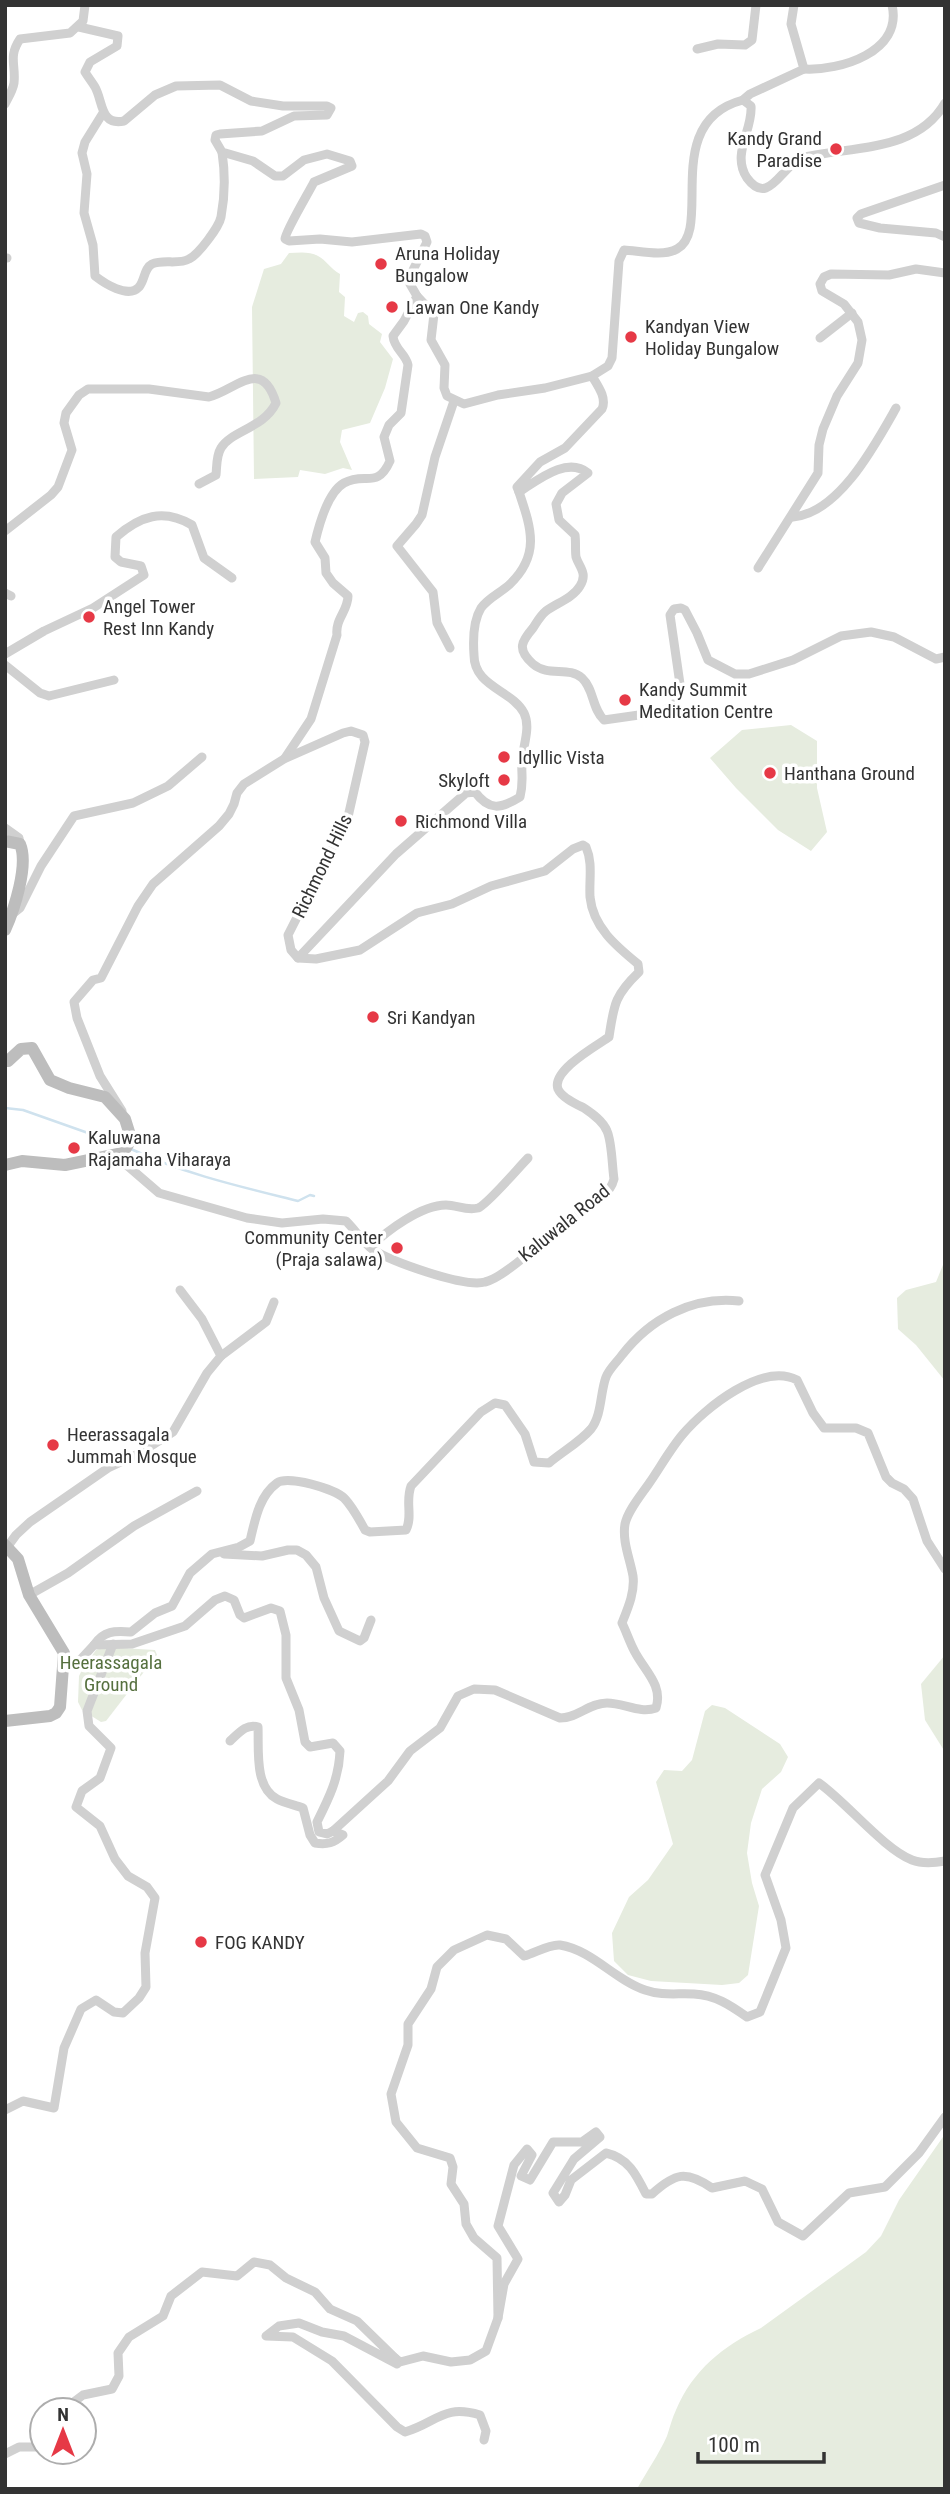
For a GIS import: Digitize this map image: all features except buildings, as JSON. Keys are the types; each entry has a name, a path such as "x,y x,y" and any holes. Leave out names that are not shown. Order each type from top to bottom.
{"street":[{"path":"5,104 14,84 12,60 14,48 20,38 70,33 83,21 85,5"},
{"path":"697,49 719,44 745,44 752,40 757,5"},
{"path":"794,5 791,24 804,69"},
{"path":"222,152 253,161 275,176 283,176 304,160 327,154 350,161 352,166 314,182 285,234 285,239 352,242 421,234 425,236 427,242 412,272 410,284 434,314 431,340 445,365 444,388 447,396 464,404 498,395 545,388 592,376 608,366 612,358 619,261 624,250 666,253 687,243 692,230 691,184 695,149 708,122 731,103 743,100 750,94 804,69 823,70 853,61 883,43 889,36 895,16 892,5"},
{"path":"79,27 118,36 117,46 90,62 85,72 96,88 103,113 118,122 124,121 155,95 176,86 220,85 251,101 283,106 331,108 327,115 294,117 262,131 216,135 224,170 221,219 199,252 187,261 154,263 149,266 139,286 122,290 107,285 95,276 93,245 84,214 87,174 82,153 85,142 103,113"},
{"path":"5,78 14,84"},
{"path":"743,100 751,106 752,115 740,156 747,178 760,189 772,185 792,162 803,157 864,149 909,136 940,112 945,103"},
{"path":"945,185 861,214 857,218 859,223 880,228 936,233 945,237"},
{"path":"758,568 793,517 818,473 819,445 823,429 836,396 858,363 862,340 858,322 845,304 822,290 820,284 824,277 831,274 889,275 916,269 945,273"},
{"path":"284,759 311,719 337,635 336,626 341,614 348,607 348,596 326,573 325,558 314,542 335,491 346,481 377,478 384,473 390,461 384,437 389,425 401,413 408,365 394,343 393,336 417,296"},
{"path":"820,338 852,313"},
{"path":"298,958 396,854 466,793 475,792 482,803 494,806 506,806 520,797 524,782 522,762 526,716 520,707 499,692 475,668 475,621 481,608 520,574 530,553 531,529 517,488 540,462 565,447 602,409 603,396 592,376"},
{"path":"5,530 58,487 72,450 64,424 66,413 79,395 89,388 149,389 209,397 246,378 264,381 271,387 276,402 273,409 260,422 223,445 217,457 216,475 199,484"},
{"path":"450,648 437,623 433,592 397,546 422,515 435,457 454,401"},
{"path":"793,517 813,513 850,480 896,408"},
{"path":"519,492 535,481 568,466 581,467 588,473 562,493 556,504 559,520 575,535 577,560 582,568 583,580 579,588 539,618 522,643 527,656 542,670 580,676 586,682 598,715 604,720 660,712 675,705 680,684 670,615 674,609 685,610 708,660 735,674 749,674 793,660 841,636 871,632 894,637 936,659 945,657"},
{"path":"5,654 44,631 93,608 144,575 141,566 121,562 115,557 116,537 138,522 161,514 169,514 192,525 204,558 232,578"},
{"path":"5,665 40,693 49,696 114,680"},
{"name":"Richmond Hills","path":"125,1119 118,1102 100,1076 77,1018 74,1002 93,980 101,978 138,906 153,884 219,826 229,814 237,793 244,784 284,759 343,733 358,732 365,738 348,817 288,936 290,950 298,958"},
{"path":"7,923 20,908 41,866 74,816 133,803 168,786 202,757"},
{"path":"5,828 19,838 23,854 16,904 7,923"},
{"path":"5,841 20,844"},
{"name":"Kaluwala Road","path":"122,1151 120,1161 139,1173 159,1194 247,1218 282,1223 323,1219 346,1221 370,1247 393,1261 467,1283 484,1283 498,1276 612,1186 614,1179 607,1131 594,1115 564,1096 558,1084 561,1074 570,1065 608,1037 615,999 639,972 638,964 608,939 598,921 590,899 591,857 586,847 583,845 573,849 545,871 491,886 452,904 417,913 360,950 316,959 298,958"},
{"path":"5,1060 8,1061 21,1049 32,1048 50,1080 105,1097 125,1119 130,1135 122,1151 65,1165 22,1161 5,1165"},
{"path":"370,1247 405,1220 438,1205 463,1209 480,1207 528,1157"},
{"path":"180,1290 202,1320 221,1356"},
{"path":"63,1670 80,1660 99,1638 109,1631 131,1632 155,1613 172,1606 190,1573 212,1553 239,1547 250,1541 257,1509 276,1483 285,1479 334,1490 346,1500 365,1530 370,1532 406,1530 410,1523 407,1496 411,1486 481,1412 495,1404 505,1405 525,1434 534,1462 549,1463 590,1430 596,1420 606,1376 631,1343 666,1314 719,1299 739,1301"},
{"path":"5,1721 56,1713 60,1707 64,1653 29,1595 18,1559 7,1546 30,1522 108,1468 140,1454 173,1432 207,1373 221,1356 266,1322 274,1302"},
{"path":"94,1645 132,1643 185,1626 225,1596 234,1600 244,1618 271,1608 280,1611 286,1635 286,1678 299,1710 305,1742 310,1747 333,1743 340,1751 335,1786 317,1822 319,1832 327,1834 388,1781 410,1751 440,1728 458,1696 474,1689 495,1690 560,1718 571,1718 592,1706 604,1703 624,1705 647,1712 656,1708 659,1698 657,1687 635,1653 622,1623 634,1579 626,1546 625,1523 640,1496 683,1434 715,1403 761,1378 782,1374 797,1380 813,1413 824,1428 856,1428 869,1433 887,1476 913,1499 927,1541 945,1569"},
{"path":"29,1595 68,1573 134,1526 197,1491"},
{"path":"212,1553 262,1556 297,1550 306,1555 316,1567 324,1598 339,1631 360,1641 364,1638 371,1620"},
{"path":"5,2110 23,2101 54,2108 64,2048 81,2009 96,2000 114,2012 123,2012 139,1998 146,1987 145,1953 155,1898 147,1887 128,1877 115,1858 100,1826 76,1807 82,1791 100,1778 111,1748 89,1726 87,1711 113,1644"},
{"path":"230,1741 244,1728 258,1727 260,1768 267,1790 275,1798 303,1808 310,1835 315,1843 325,1845 335,1842 343,1835 333,1831"},
{"path":"498,2318 497,2259 474,2238 466,2224 464,2204 451,2184 453,2167 450,2158 417,2148 396,2122 391,2094 408,2045 408,2024 431,1989 437,1967 454,1950 487,1935 506,1939 524,1956 557,1945 579,1950 619,1979 646,1990 664,1994 713,1996 729,2003 747,2017 761,2012 786,1948 781,1920 765,1875 793,1808 819,1783 838,1796 895,1851 914,1861 945,1861"},
{"path":"82,2396 112,2389 119,2376 118,2353 129,2337 163,2316 171,2296 181,2288 202,2272 237,2276 254,2262 270,2265 286,2278 315,2292 330,2309 357,2321 400,2362 423,2356 451,2362 470,2360 486,2351 498,2318 504,2284 517,2259 498,2226 514,2165 527,2149 533,2155 521,2176 530,2180 553,2142 582,2142 596,2132 600,2137 574,2160 553,2193 559,2202 571,2180 606,2153 619,2156 635,2172 646,2194 652,2194 666,2182 683,2175 698,2179 712,2188 745,2182 762,2189 778,2222 803,2236 849,2193 884,2187 919,2153 945,2117"},
{"path":"395,2358 397,2364 344,2336 299,2323 279,2326 266,2336 293,2337 332,2361 405,2432 420,2428 444,2413 463,2410 480,2415 486,2431 484,2440"},
{"path":"5,2454 19,2447 28,2447"}],"green space":[{"path":"289,253 315,254 340,274 339,292 345,297 344,316 354,322 358,313 363,312 368,316 369,324 382,334 380,342 393,359 385,388 370,423 342,430 340,442 352,470 343,468 325,474 300,470 298,477 254,479 252,307 264,269 281,264"},
{"name":"Hanthana Ground","path":"791,725 817,741 817,788 827,832 811,851 778,830 710,758 742,730"},
{"path":"945,1260 945,1381 916,1345 898,1329 897,1298 906,1290 936,1282"},
{"name":"Heerassagala Ground","path":"105,1647 155,1650 157,1655 106,1721 101,1722 82,1710 78,1702 79,1676 96,1650"},
{"path":"945,1655 945,1752 925,1720 921,1684"},
{"path":"712,1705 725,1708 780,1744 788,1757 781,1772 762,1789 751,1823 747,1853 759,1906 748,1975 739,1983 722,1985 651,1981 628,1975 614,1961 612,1933 629,1897 648,1880 673,1844 656,1782 664,1770 682,1771 692,1760 705,1711"},
{"path":"945,2134 945,2489 637,2489 664,2443 683,2396 700,2371 722,2351 761,2328 866,2252 881,2236 899,2200"}],"waterway":[{"path":"5,1108 23,1110 122,1145"},
{"path":"131,1149 192,1173 298,1201 310,1195 314,1196"}],"place":[{"name":"Kandy Grand Paradise","path":"836,149"},
{"name":"Aruna Holiday Bungalow","path":"381,264"},
{"name":"Lawan One Kandy","path":"392,307"},
{"name":"Kandyan View Holiday Bungalow","path":"631,337"},
{"name":"Angel Tower Rest Inn Kandy","path":"89,617"},
{"name":"Kandy Summit Meditation Centre","path":"625,700"},
{"name":"Idyllic Vista","path":"504,757"},
{"name":"Hanthana Ground","path":"770,773"},
{"name":"Skyloft","path":"504,780"},
{"name":"Richmond Villa","path":"401,821"},
{"name":"Sri Kandyan","path":"373,1017"},
{"name":"Kaluwana Rajamaha Viharaya","path":"74,1148"},
{"name":"Community Center (Praja salawa)","path":"397,1248"},
{"name":"Heerassagala Jummah Mosque","path":"53,1445"},
{"name":"FOG KANDY","path":"201,1942"}]}
